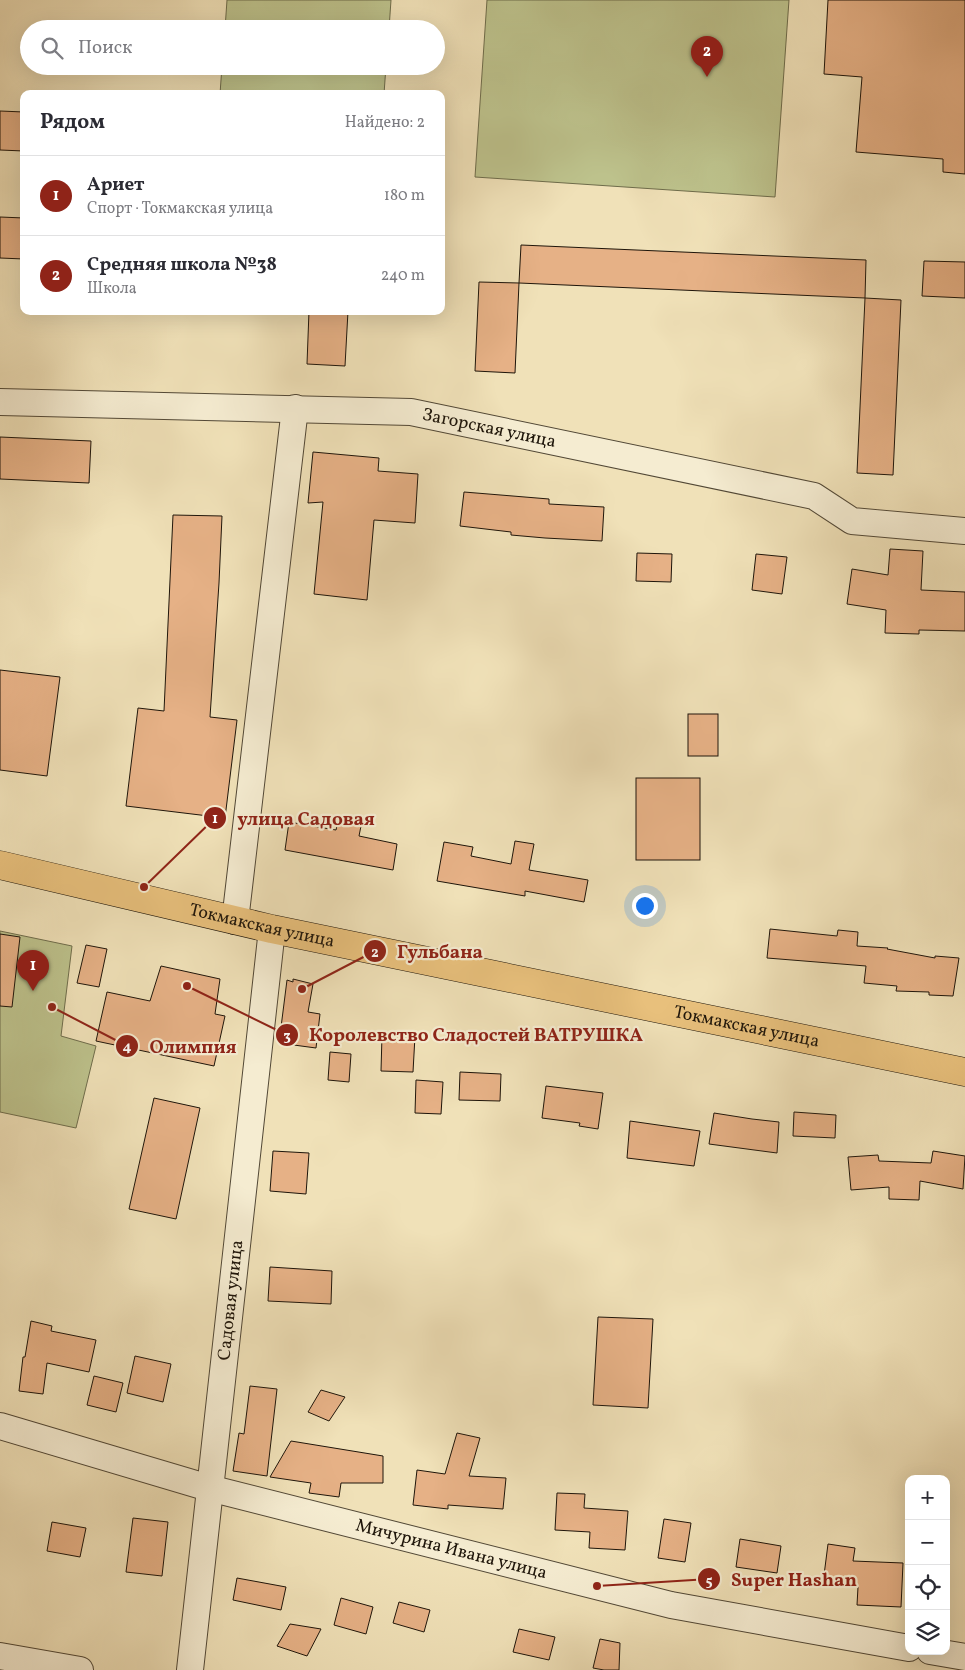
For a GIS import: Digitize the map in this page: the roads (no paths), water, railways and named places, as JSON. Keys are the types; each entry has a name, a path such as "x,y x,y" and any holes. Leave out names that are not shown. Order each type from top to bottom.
{"main road":[{"name":"Токмакская улица","path":"0,865 272,930 965,1072"}],"street":[{"name":"Загорская улица","path":"0,402 411,412 814,496 852,521 965,531"},
{"path":"235,921 295,408"},
{"name":"Садовая улица","path":"190,1670 272,930"},
{"name":"Мичурина Ивана улица","path":"0,1426 209,1488 671,1606 905,1647"},
{"path":"950,1655 965,1658"},
{"path":"0,1656 80,1670"}],"place":[{"name":"Средняя школа №38","path":"707,77"},
{"name":"улица Садовая","path":"144,887"},
{"name":"Королевство Сладостей ВАТРУШКА","path":"187,986"},
{"name":"Гульбана","path":"302,989"},
{"name":"Ариет","path":"33,991"},
{"name":"Олимпия","path":"52,1007"},
{"name":"Super Hashan","path":"597,1586"}]}
